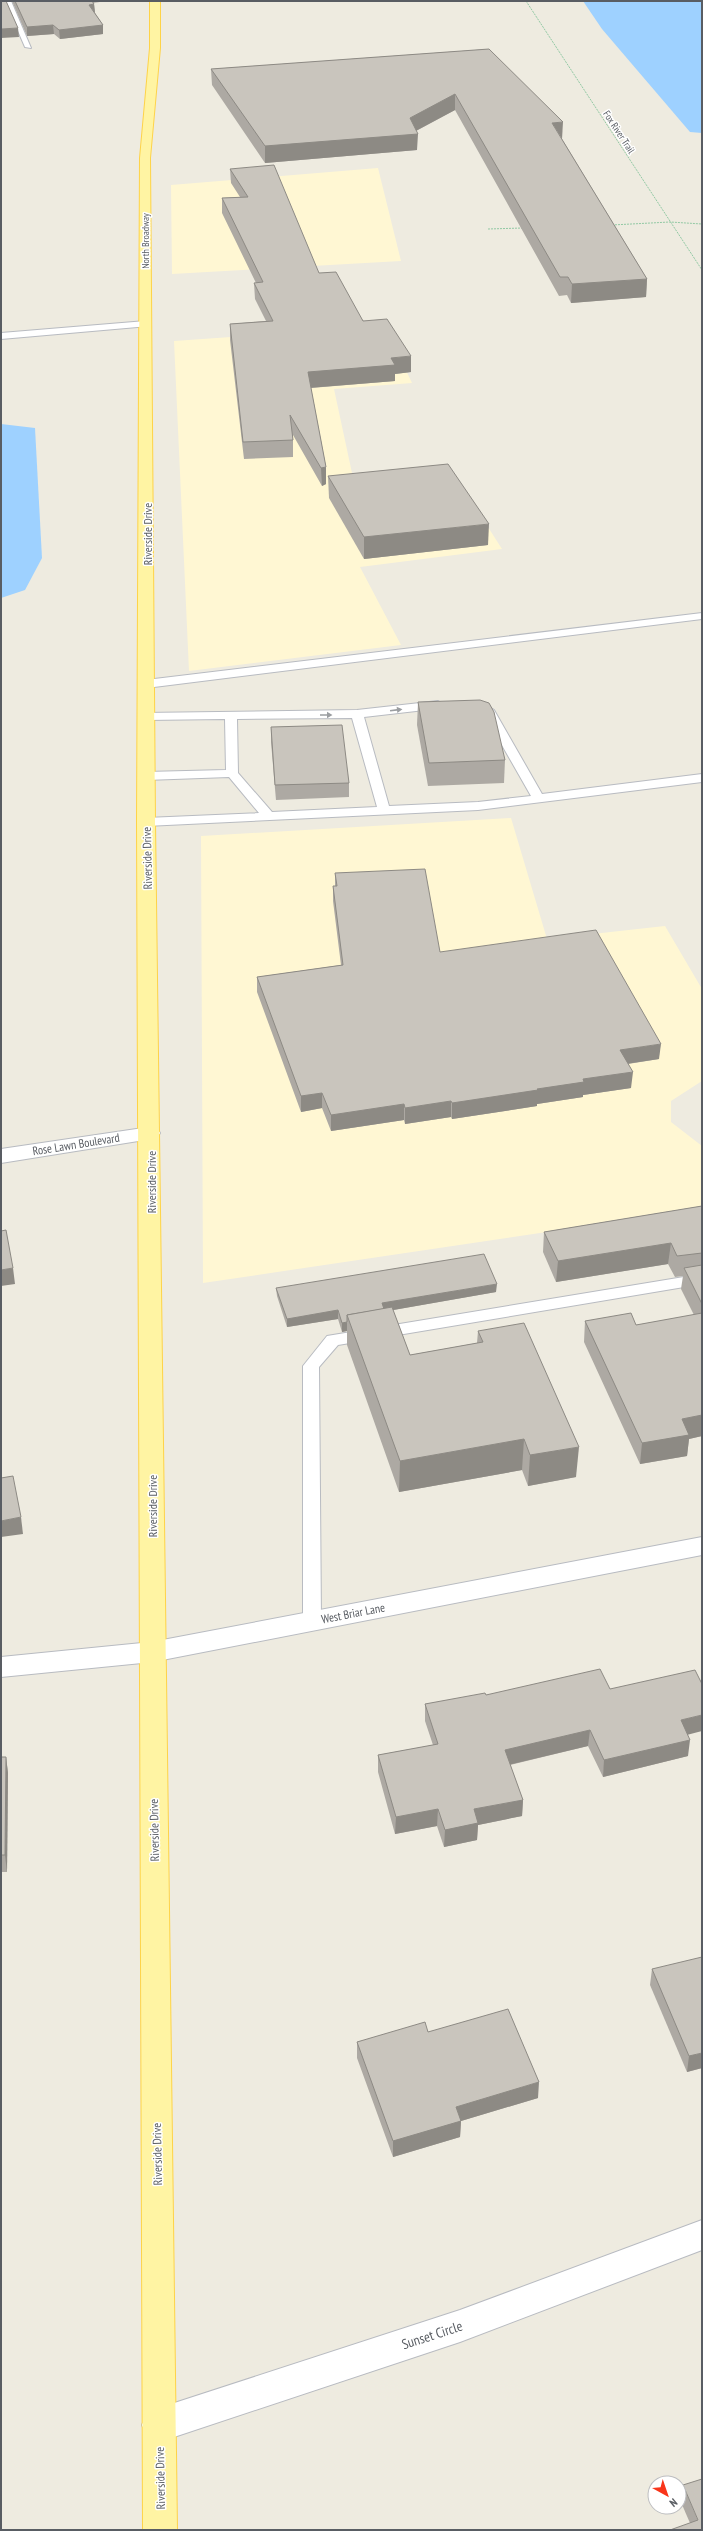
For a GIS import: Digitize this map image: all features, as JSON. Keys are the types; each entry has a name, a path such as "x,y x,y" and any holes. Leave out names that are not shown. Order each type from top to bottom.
{"main road":[{"name":"North Broadway","path":"147,482 144,158 155,48 155,1"},
{"name":"Riverside Drive","path":"147,482 146,822 150,1133 152,1652 160,2530"}],"street":[{"name":"Rose Lawn Boulevard","path":"1,1156 150,1133"},
{"name":"West Briar Lane","path":"1,1667 152,1652 702,1546"},
{"name":"Sunset Circle","path":"159,2425 460,2326 702,2235"}],"lane":[{"path":"8,1 29,47"},
{"path":"1,336 146,324"},
{"path":"146,684 702,616"},
{"path":"146,716 357,714 443,705"},
{"path":"474,706 487,710 539,799"},
{"path":"357,714 384,811"},
{"path":"231,715 232,773 268,816"},
{"path":"146,776 232,773"},
{"path":"146,822 478,806 702,778"},
{"path":"312,1621 311,1366 333,1340 702,1279"}],"path":[{"name":"Fox River Trail","path":"526,1 702,270"},
{"path":"609,225 670,222 702,224"},
{"path":"488,230 526,228"}],"shaded area":[{"path":"378,168 401,261 172,274 171,185"},
{"path":"385,326 412,383 334,389 355,487 456,477 502,549 360,567 401,645 189,671 174,341"},
{"path":"511,818 547,939 665,926 702,989 702,1081 671,1101 671,1122 702,1146 702,1209 203,1283 201,836"}],"water":[{"path":"583,1 702,1 702,133 690,132 602,29"},
{"path":"1,424 35,428 42,558 25,590 1,598"}],"building":[{"path":"1,1 6,1 18,28 1,29"},
{"path":"15,1 92,1 94,4 89,5 103,25 59,30 53,25 27,27"},
{"path":"489,49 563,122 552,123 647,279 572,284 568,277 560,277 455,94 410,118 418,134 265,146 211,69"},
{"path":"274,165 319,273 336,272 363,321 387,319 411,356 391,358 395,365 308,372 326,467 321,468 290,415 293,440 243,442 230,324 273,321 254,283 263,282 222,198 248,197 230,169"},
{"path":"448,464 489,524 364,537 328,476"},
{"path":"480,700 489,703 494,712 505,760 429,763 418,702"},
{"path":"342,725 349,783 275,785 271,727"},
{"path":"425,869 440,952 596,930 661,1044 620,1050 633,1072 583,1079 584,1082 537,1089 538,1090 452,1103 451,1101 405,1108 404,1104 331,1115 322,1093 301,1096 257,977 343,965 333,886 337,886 335,873"},
{"path":"702,1206 702,1253 677,1256 671,1243 558,1261 544,1232"},
{"path":"6,1230 13,1268 1,1270 1,1231"},
{"path":"484,1254 497,1284 382,1303 384,1309 347,1315 347,1322 342,1323 338,1310 287,1319 276,1288"},
{"path":"702,1265 702,1304 684,1268"},
{"path":"392,1307 410,1355 483,1342 478,1331 524,1323 579,1447 530,1455 524,1439 400,1461 347,1315"},
{"path":"631,1313 636,1325 702,1313 702,1415 682,1419 689,1435 642,1443 585,1321"},
{"path":"13,1476 21,1517 1,1521 1,1478"},
{"path":"600,1669 610,1689 695,1670 702,1684 702,1715 681,1720 690,1740 604,1760 590,1730 505,1750 523,1800 474,1809 478,1823 445,1830 438,1809 396,1817 378,1755 438,1744 425,1704 485,1693 486,1695"},
{"path":"1,1757 6,1757 5,1855 1,1855"},
{"path":"702,1957 702,2053 689,2056 652,1969"},
{"path":"508,2009 539,2082 456,2107 461,2121 393,2141 357,2042 425,2022 428,2032"},
{"path":"702,2479 702,2530 670,2530 698,2520 687,2494 687,2484"}]}
